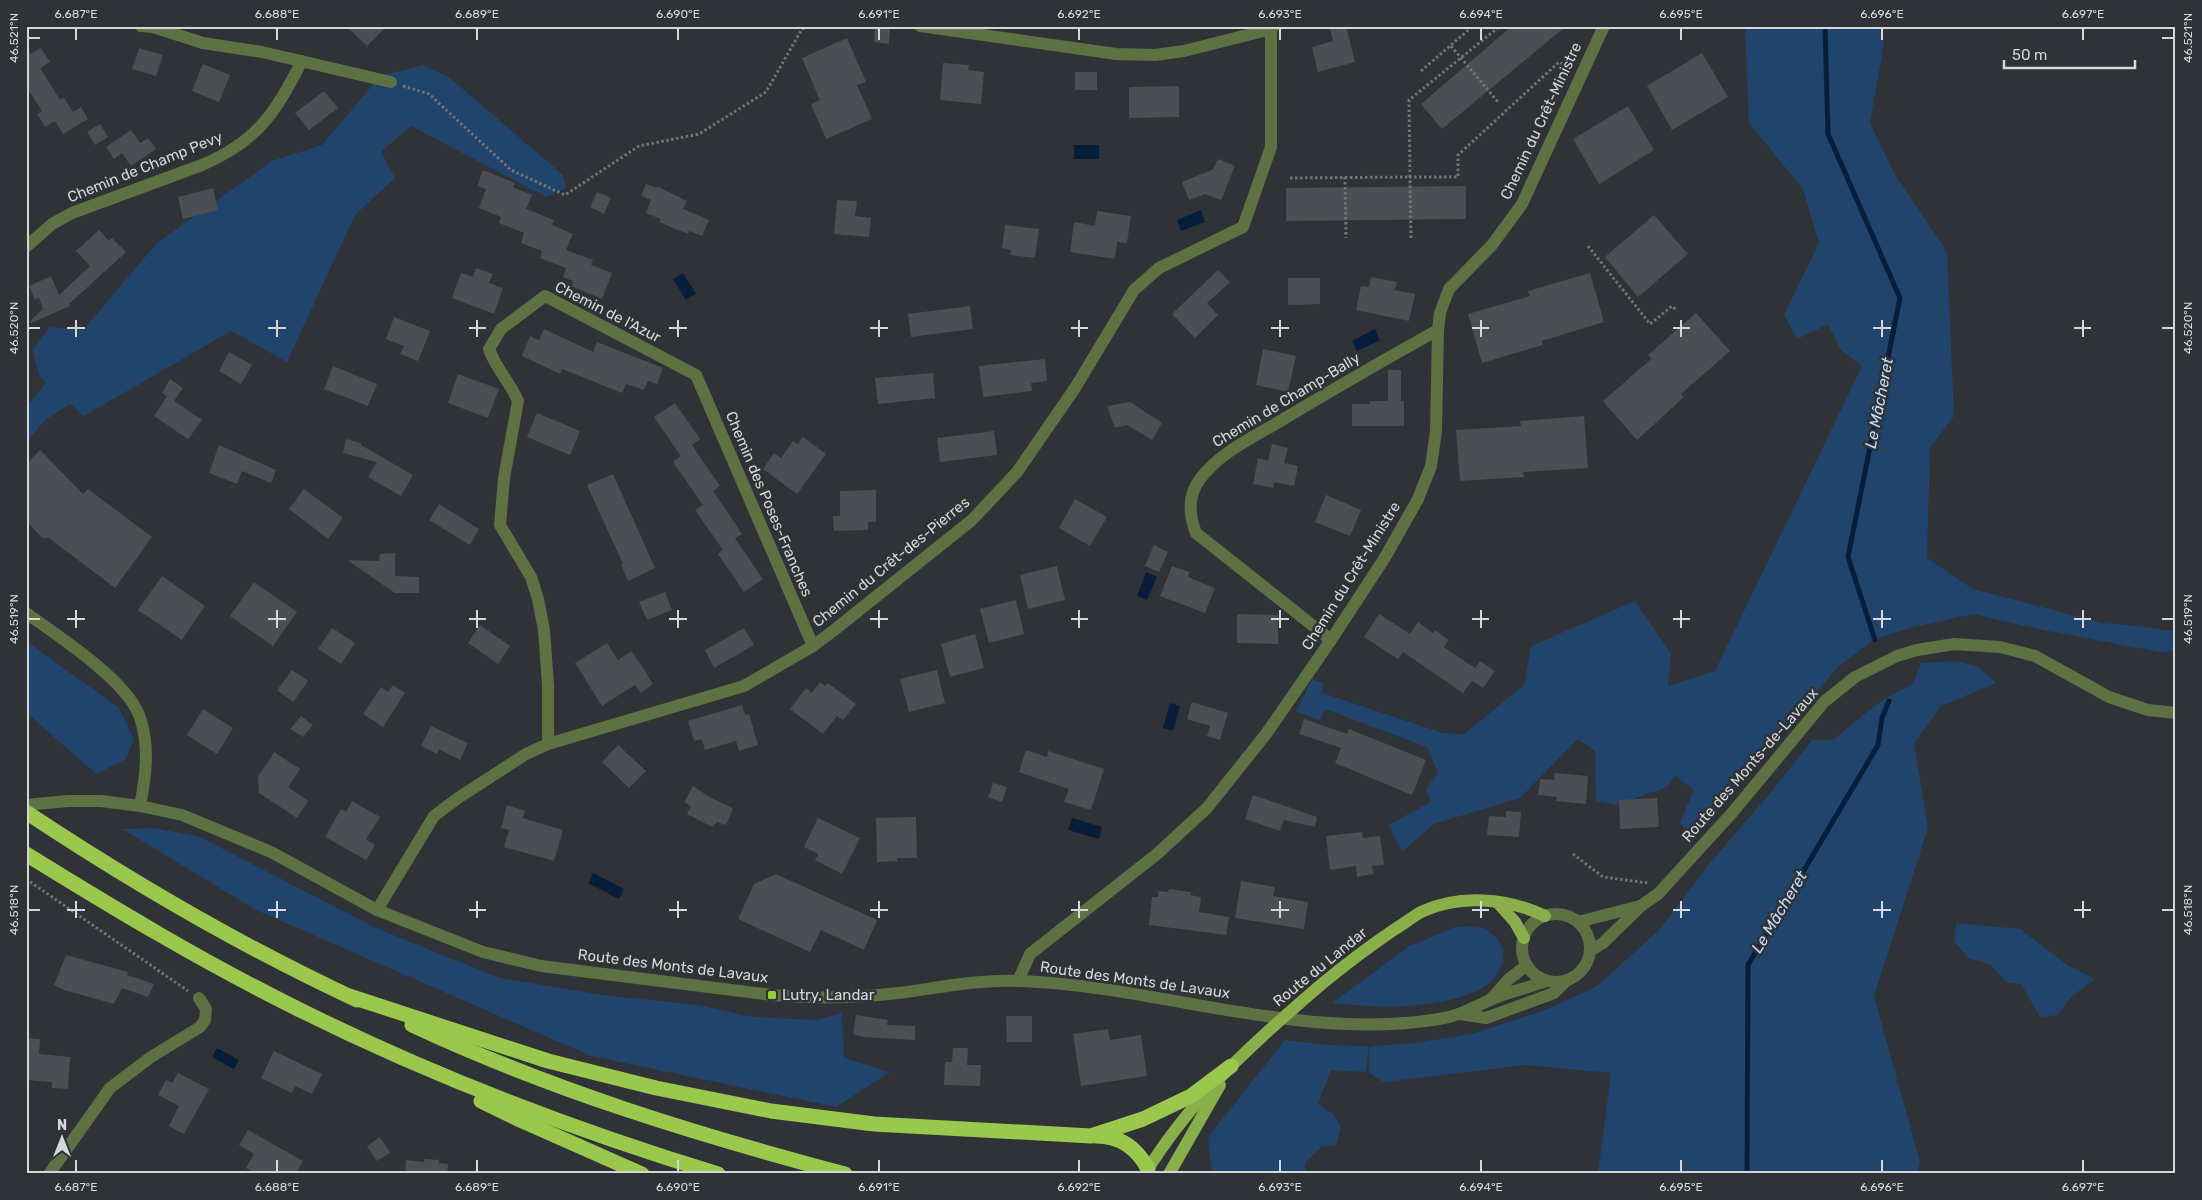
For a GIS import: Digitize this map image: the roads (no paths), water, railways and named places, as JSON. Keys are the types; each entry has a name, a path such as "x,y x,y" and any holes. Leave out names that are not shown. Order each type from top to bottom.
{"highway":[{"path":"26,812 127,878 206,924 281,964 434,1036 525,1073 609,1104 692,1131 845,1174"},
{"path":"26,854 178,946 296,1008 520,1120 642,1174"},
{"path":"349,996 548,1060 713,1100 771,1111 874,1124 1103,1136 1125,1143 1139,1154 1148,1172"},
{"path":"362,1040 453,1079 577,1128 718,1174"},
{"path":"1092,1136 1143,1119 1191,1096 1231,1066"}],"main road":[{"name":"Route du Landar","path":"1148,1172 1174,1130 1260,1036 1355,956 1421,912 1452,903 1480,899 1529,908 1545,916"},
{"path":"1498,903 1515,922 1524,938"},
{"name":"Route du Landar","path":"1169,1174 1231,1066"}],"street":[{"path":"141,26 203,43 262,52 391,82"},
{"path":"920,26 1116,54 1155,55 1184,51 1272,28"},
{"name":"Chemin du Crêt-Ministre","path":"1018,981 1030,954 1157,854 1208,808 1266,734 1384,559 1418,499 1431,466 1436,431 1440,313 1450,289 1492,245 1522,204 1604,26"},
{"name":"Chemin du Crêt-des-Pierres","path":"377,910 434,816 458,798 526,754 548,744 744,686 812,646 872,601 972,520 1017,472 1075,388 1134,290 1159,268 1243,228 1271,147 1272,28"},
{"name":"Chemin de Champ Pevy","path":"26,247 52,224 72,213 202,165 240,145 255,134 275,110 302,62"},
{"name":"Chemin de l'Azur","path":"548,744 548,685 544,630 538,599 531,576 500,525 504,478 518,401 513,390 494,364 489,349 501,329 545,296 696,375"},
{"name":"Chemin de Champ-Bally","path":"1331,640 1196,533 1190,517 1190,501 1199,480 1221,456 1376,364 1438,330"},
{"name":"Chemin des Poses-Franches","path":"696,375 812,646"},
{"path":"26,613 102,670 122,689 138,713 144,731 146,752 145,782 140,806"},
{"name":"Route des Monts-de-Lavaux","path":"1642,905 1658,894 1732,813 1824,702 1855,676 1897,656 1917,650 1954,644 2000,647 2035,656 2109,697 2148,710 2176,713"},
{"name":"Route des Monts de Lavaux","path":"26,805 68,801 101,801 140,806 182,815 271,852 377,910 483,952 541,966 772,995 804,998 850,998 969,984 1018,981 1077,985 1257,1014 1333,1024 1396,1025 1440,1019 1460,1014 1490,1000 1546,981"},
{"path":"1578,922 1642,905"},
{"path":"1590,951 1603,943 1642,905"},
{"path":"1460,1014 1486,1018 1554,993 1566,981 1583,969 1588,961 1590,951 1590,940 1585,930 1578,922 1562,915 1545,916 1528,928 1524,938 1523,956 1527,965 1538,977 1546,981 1566,981"},
{"name":"Route des Monts de Lavaux","path":"1490,1000 1509,978 1527,965"},
{"path":"49,1174 110,1088 151,1057 200,1027 205,1020 206,1009 199,998"}],"waterway":[{"name":"Le Mâcheret","path":"1825,26 1828,134 1900,298 1848,557 1875,640"},
{"name":"Le Mâcheret","path":"1747,1174 1748,965 1878,745 1882,718 1889,701"}],"place":[{"name":"Lutry, Landar","path":"772,995"}]}
